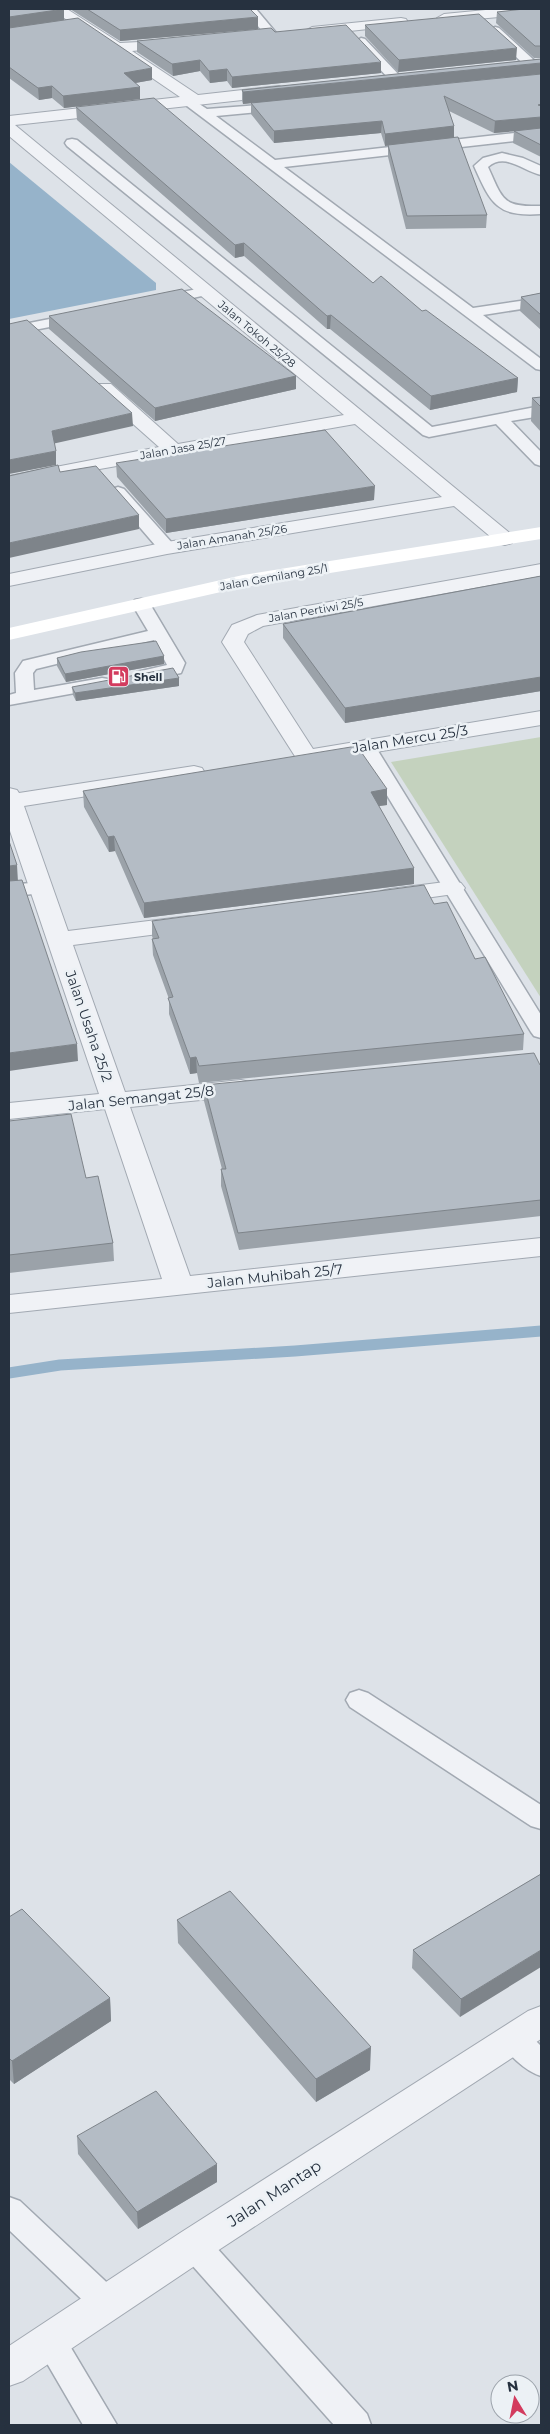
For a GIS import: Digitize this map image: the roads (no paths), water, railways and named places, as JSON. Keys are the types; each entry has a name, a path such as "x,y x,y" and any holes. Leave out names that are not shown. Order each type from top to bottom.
{"street":[{"path":"58,9 119,48 190,99"},
{"path":"430,20 488,12 541,9"},
{"path":"252,36 412,21"},
{"path":"119,48 185,42"},
{"path":"513,67 537,65"},
{"path":"377,81 416,77"},
{"path":"9,121 190,99 292,97"},
{"name":"Jalan Tokoh 25/28","path":"9,128 505,539"},
{"path":"33,326 48,339"},
{"path":"92,378 174,450"},
{"name":"Jalan Jasa 25/27","path":"9,482 94,464 358,418"},
{"name":"Jalan Amanah 25/26","path":"9,580 167,548 457,500"},
{"name":"Jalan Gemilang 25/1","path":"9,634 243,581 541,532"},
{"name":"Jalan Pertiwi 25/5","path":"296,758 233,642 240,630 257,621 541,570"},
{"name":"Jalan Mercu 25/3","path":"296,758 541,718"},
{"path":"10,798 217,770"},
{"name":"Jalan Usaha 25/2","path":"10,798 179,1286"},
{"path":"364,900 453,888"},
{"path":"59,939 207,920"},
{"name":"Jalan Semangat 25/8","path":"9,1111 264,1086"},
{"name":"Jalan Muhibah 25/7","path":"9,1304 541,1248"},
{"name":"Jalan Mantap","path":"9,2368 194,2245 528,2030"}],"lane":[{"path":"250,9 271,34"},
{"path":"488,12 537,65"},
{"path":"63,26 81,24"},
{"path":"346,27 396,79"},
{"path":"205,113 292,97"},
{"path":"190,99 205,113 271,164 541,366"},
{"path":"271,164 541,134"},
{"path":"480,140 497,157"},
{"path":"72,143 429,432 541,411"},
{"path":"541,171 516,158 497,157 487,159 480,166 498,203 509,209 541,210"},
{"path":"148,303 206,291"},
{"path":"470,313 541,302"},
{"path":"9,331 90,315"},
{"path":"500,419 541,461"},
{"path":"94,464 167,548"},
{"path":"141,604 176,663 175,669 17,698 24,673 29,665 158,634"},
{"path":"366,746 541,1032"},
{"path":"9,891 41,888"},
{"path":"359,1700 541,1819"},
{"path":"528,2030 541,2064"},
{"path":"9,2210 72,2272 107,2303"},
{"path":"194,2245 355,2425"},
{"path":"50,2341 101,2425"}],"water":[{"path":"9,162 156,283 156,290 9,319"}],"waterway":[{"path":"9,1373 60,1365 295,1351 541,1331"}],"place":[{"name":"Shell","path":"118,677"}]}
